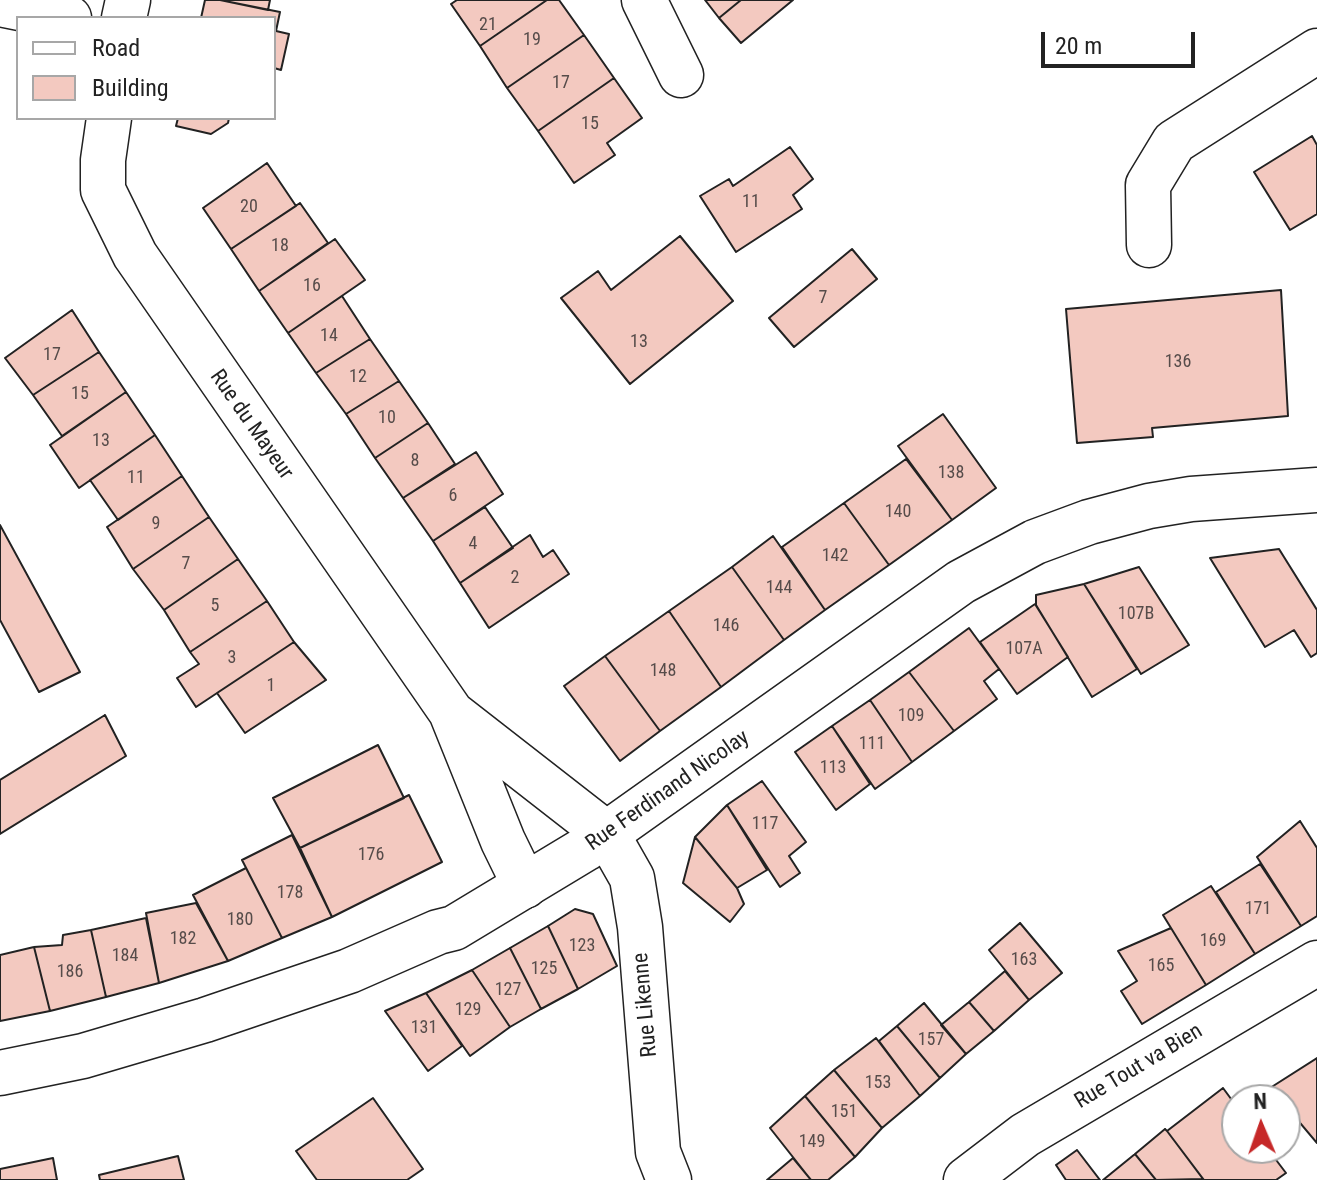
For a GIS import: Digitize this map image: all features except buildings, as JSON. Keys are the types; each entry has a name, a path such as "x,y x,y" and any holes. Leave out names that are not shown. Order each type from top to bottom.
{"street":[{"path":"644,0 681,75"},
{"path":"0,4 59,16"},
{"path":"1149,245 1148,185 1174,142 1317,51"},
{"name":"Rue du Mayeur","path":"109,120 103,160 103,190 135,255 451,712 503,841 525,886"},
{"name":"Rue Ferdinand Nicolay","path":"0,1073 83,1056 177,1028 349,971 454,928 607,834 961,582 1020,550 1089,522 1149,506 1191,499 1317,490"},
{"name":"Rue du Mayeur","path":"451,712 607,834"},
{"name":"Rue Likenne","path":"607,834 632,878 640,927 658,1152 669,1180"},
{"name":"Rue Tout va Bien","path":"966,1180 1025,1135 1317,963"}]}
